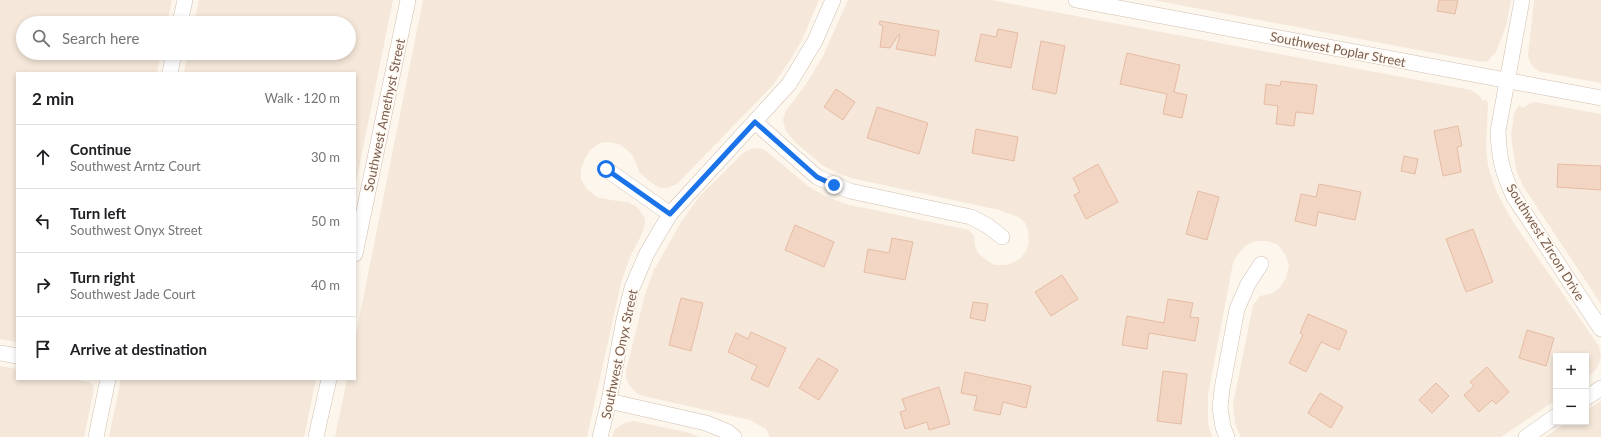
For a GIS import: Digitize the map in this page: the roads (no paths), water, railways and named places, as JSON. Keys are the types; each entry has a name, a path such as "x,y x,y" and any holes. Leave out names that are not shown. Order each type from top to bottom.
{"street":[{"path":"182,16 185,0"},
{"name":"Southwest Amethyst Street","path":"356,249 408,0"},
{"name":"Southwest Onyx Street","path":"600,437 609,401 624,319 632,288 647,253 670,214 788,84 815,41 833,0"},
{"name":"Southwest Poplar Street","path":"1076,0 1601,98"},
{"name":"Southwest Zircon Drive","path":"1522,0 1498,131 1498,151 1504,176 1514,197 1601,329"},
{"path":"170,72 173,60"},
{"path":"755,122 817,177 834,185 850,191 971,217 988,226 1002,237"},
{"path":"606,169 670,214"},
{"path":"1227,437 1223,427 1220,408 1222,389 1237,309 1248,284 1261,264"},
{"path":"0,353 16,356"},
{"path":"96,437 108,380"},
{"path":"316,437 329,380"},
{"path":"1589,396 1601,388"},
{"path":"609,401 706,423 728,432 734,437"},
{"path":"1526,437 1553,418"}]}
